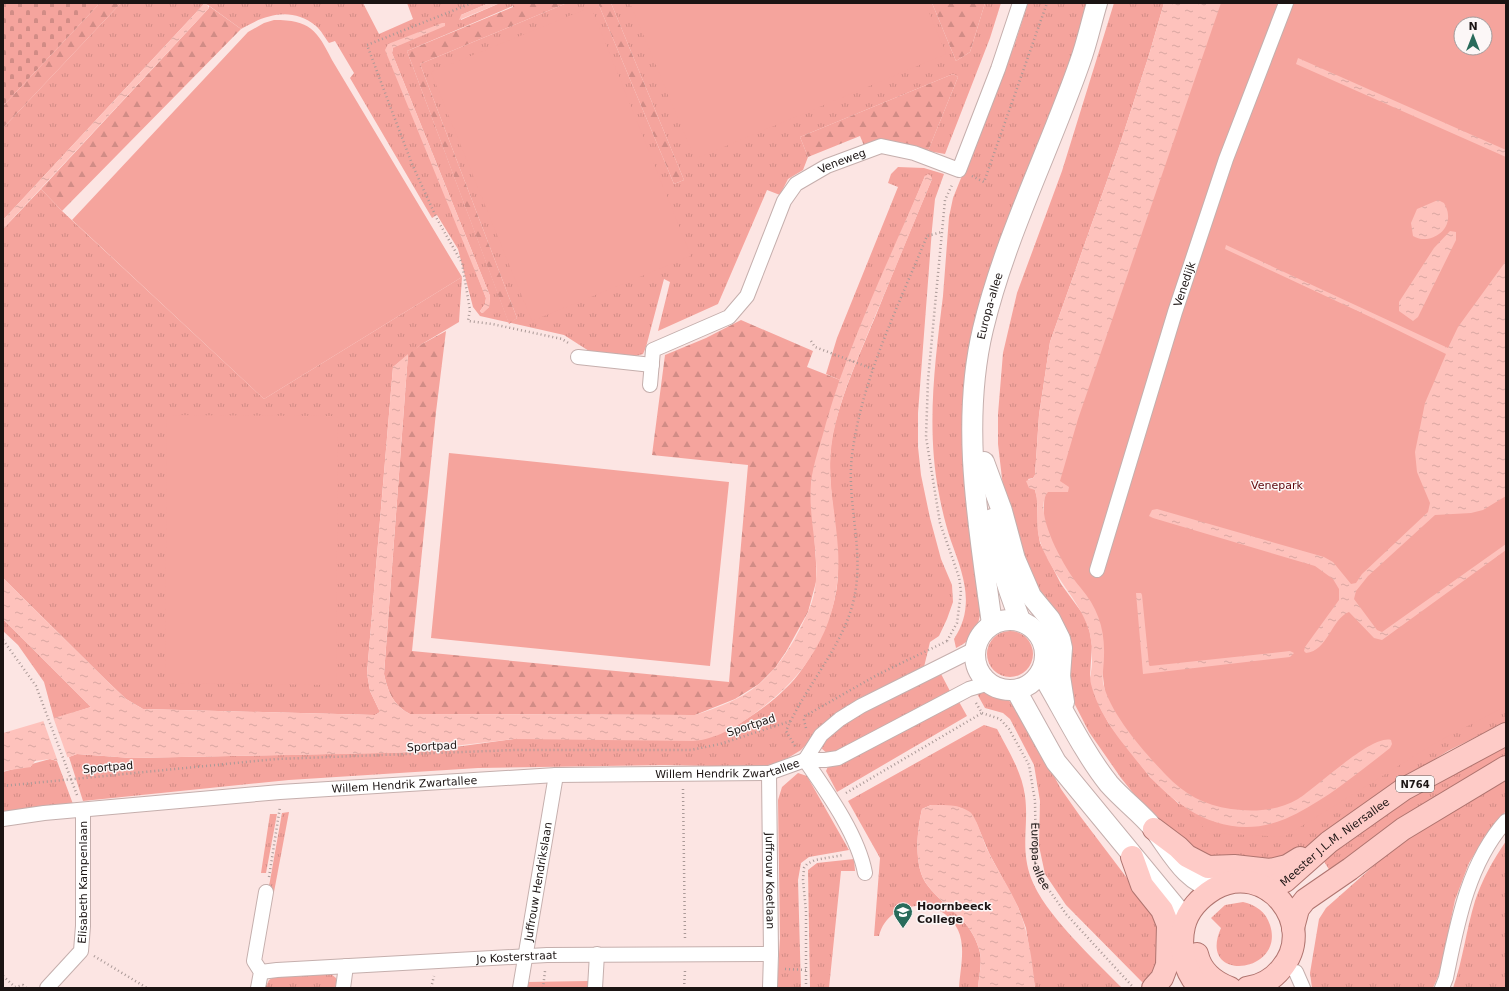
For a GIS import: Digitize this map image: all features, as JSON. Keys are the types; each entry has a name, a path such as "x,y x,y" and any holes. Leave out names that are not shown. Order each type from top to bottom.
{"main road":[{"name":"Europa-allee","path":"992,624 982,548 972,436 976,368 980,344 983,329 1006,253 1081,61 1097,3"},
{"name":"Europa-allee","path":"1020,620 1006,584 995,545 984,462 984,404 987,370 994,333 1017,253 1089,64 1107,3"},
{"path":"984,462 1002,511 1015,559 1031,596 1050,619 1060,639 1062,658 1060,676 1067,716"},
{"path":"1010,619 1020,620 1034,629 1044,642 1046,657 1042,672 1026,687 1016,690 997,688 989,684 981,675 976,664 975,648 981,635 992,624 1010,619"},
{"path":"1042,672 1109,784 1154,829 1170,854 1191,875 1206,886 1216,888"},
{"path":"1016,690 1056,762 1182,915 1199,922 1196,940 1198,957 1215,987"},
{"name":"Meester J.L.M. Niersallee","path":"1267,889 1285,881 1328,842 1404,789 1506,734"},
{"name":"N764","path":"1300,931 1311,915 1350,869 1403,829 1506,766"},
{"name":"N764","path":"1154,829 1198,863 1213,868 1234,866 1275,870 1287,866 1328,842"},
{"path":"1132,856 1142,885 1162,910 1168,925 1167,965 1162,978 1153,988"},
{"name":"N764","path":"1188,917 1203,897 1224,884 1242,881 1250,882 1267,889 1285,905 1300,931 1305,953 1296,972 1282,988"},
{"path":"1188,917 1182,944 1184,961 1189,975 1215,987"},
{"path":"1169,988 1174,983 1184,961"},
{"name":"N764","path":"1247,988 1270,980 1284,966 1296,972"}],"street":[{"path":"958,170 998,69 1020,3"},
{"name":"Venedijk","path":"1096,570 1174,312 1226,159 1286,3"},
{"name":"Veneweg","path":"650,386 653,350 729,317 747,296 784,201 796,184 827,166 881,146 914,154 958,170"},
{"path":"578,357 652,365"},
{"name":"Willem Hendrik Zwartallee","path":"805,760 821,735 840,719 861,706 975,648"},
{"name":"Willem Hendrik Zwartallee","path":"3,819 280,792 556,775 769,773 805,760 825,760 838,758 969,689 989,684"},
{"name":"Willem Hendrik Zwartallee","path":"805,760 833,800 859,852 865,873"},
{"name":"Juffrouw Koetlaan","path":"769,773 770,988"},
{"name":"Juffrouw Hendrikslaan","path":"520,988 556,775"},
{"name":"Elisabeth Kampenlaan","path":"47,988 69,966 81,951 83,926 83,810"},
{"path":"1442,988 1446,978 1463,904 1483,855 1495,833 1506,821"},
{"path":"258,988 261,972 254,961 266,892"},
{"path":"595,988 597,954"},
{"name":"Jo Kosterstraat","path":"261,972 346,966 597,954 771,954"},
{"path":"343,988 346,966"}],"path":[{"path":"472,3 367,45 412,164 437,219 462,264 470,310 468,321 492,324 562,339 574,348 578,357"},
{"path":"947,641 958,618 961,592 959,577 940,523 926,437 928,380 945,200 958,170 984,182 1047,3"},
{"path":"805,760 786,731 842,630 853,602 859,562 852,498 852,457 862,401 873,369 927,236 942,232"},
{"path":"811,341 815,347 873,369"},
{"name":"Sportpad","path":"3,640 36,686 83,810"},
{"name":"Europa-allee","path":"833,800 982,713 1000,719 1009,729 1029,765 1035,801 1036,865 1042,880 1066,914 1133,988"},
{"name":"Sportpad","path":"3,786 276,759 515,750 691,750 720,744 791,720"},
{"path":"683,774 684,988"},
{"path":"266,892 280,813 280,792"},
{"path":"806,988 807,970 806,911 803,880 804,868 807,864 815,860 859,852"},
{"path":"81,951 101,959 147,988"},
{"path":"771,969 807,970"},
{"path":"3,976 15,988 23,985 26,988"}],"green space":[{"path":"3,3 100,3 3,106"},
{"path":"100,3 121,3 3,128 3,106"},
{"path":"121,3 363,3 379,34 413,19 407,3 489,3 461,15 461,20 500,3 512,3 513,6 407,51 509,323 480,316 473,307 458,249 437,215 432,218 350,78 354,73 335,41 329,43 316,26 297,16 288,14 269,17 241,29 208,5 204,4 3,220 3,128","holes":["388,44 393,48 392,53 490,296 489,307 482,313 480,311 485,304 486,298"]},
{"path":"512,3 567,3 420,64 517,318 509,324 407,51 513,7"},
{"path":"567,3 598,3 674,184 684,180 611,3 932,3 956,61 970,52 985,3 1001,3 990,38 945,154 928,151 958,77 953,74 800,137 808,157 803,170 788,179 780,195 767,190 718,304 658,331 670,282 664,279 643,354 636,356 589,351 564,335 510,323 517,318 420,64"},
{"path":"598,3 611,3 684,180 674,184"},
{"path":"630,3 925,3 946,54 695,159"},
{"path":"932,3 985,3 970,52 956,61"},
{"path":"1028,3 1089,3 1069,66 982,295 981,610 974,633 967,641 956,648 954,639 961,627 964,614 966,602 965,590 960,566 946,524 939,494 935,469 932,419 937,345 943,296 949,217 953,198 1014,46"},
{"path":"1114,3 1164,3 1120,144 1050,342 1039,415 1035,475 1033,478 1028,479 1035,490 1037,498 1040,543 1061,584 1085,617 1092,646 1090,675 1100,707 1109,724 1150,777 1180,805 1104,685 1104,645 1047,522 1044,510 1045,501 1506,682 1506,722 1448,751 1387,788 1304,850 1284,860 1217,859 1194,850 1142,804 1121,778 1089,732 1070,695 1005,504 998,444 998,414 1003,353 1017,293 1062,171"},
{"name":"Venepark","path":"1183,3 1506,3 1506,706 1437,742 1284,837 1208,833 1107,710 1097,626 1043,528 1045,483"},
{"path":"209,6 241,29 62,211 41,189 209,8"},
{"path":"591,7 691,256 532,321 431,72"},
{"path":"274,20 296,22 311,29 317,34 462,277 264,399 72,220 248,32 264,23"},
{"path":"953,74 958,77 928,151 903,144 882,144 865,148 860,136 808,157 800,137"},
{"path":"898,167 924,168 944,174 935,199 932,229 918,413 918,447 921,475 930,518 941,559 952,585 953,602 939,636 930,642 924,667 858,699 827,723 801,750 788,758 774,764 757,767 665,765 478,768 289,780 83,801 69,757 77,754 131,758 419,752 514,739 734,727 767,705 798,675 822,634 835,599 838,562 831,486 830,455 835,424 854,369 932,179 925,176 840,380 826,374 837,338 898,187 888,183 891,174"},
{"path":"41,189 62,211 264,399 462,277 459,322 422,344 393,367 367,673 370,691 380,712 375,715 143,709 126,699 3,578 3,229"},
{"path":"741,320 813,351 807,367 840,380 811,483 816,582 808,612 787,650 775,668 759,684 735,699 695,715 410,714 399,706 395,702 387,687 384,674 408,354 422,344 446,331 436,412 412,651 729,682 748,465 652,455 665,355 706,338"},
{"path":"167,415 338,416 336,685 165,683"},
{"path":"449,453 729,482 710,666 431,638"},
{"path":"3,619 91,707 54,719 44,682 18,645 3,631"},
{"path":"1005,631 1015,631 1023,635 1029,641 1033,649 1033,659 1029,667 1023,673 1015,677 1005,677 997,673 991,667 987,659 987,649 991,641 997,635"},
{"path":"940,672 951,693 848,746 828,754 821,748 828,736 868,709"},
{"path":"976,692 997,695 1016,706 1061,789 1158,919 1157,967 1144,984 1066,905 1045,874 1039,846 1040,801 1034,765 1010,719 1003,713 985,708"},
{"path":"958,700 967,716 837,792 826,771 829,764"},
{"path":"984,725 997,729 1021,778 1026,807 1026,857 1031,878 1037,892 1071,936 1122,988 1035,988 1026,928 1018,907 989,853 976,822 959,807 931,805 922,809 918,838 918,859 923,878 928,886 957,914 970,929 975,938 981,958 978,988 959,988 962,944 958,930 951,919 941,911 929,907 916,906 904,908 893,914 884,923 879,936 874,936 880,858 848,801"},
{"path":"1506,739 1506,756 1330,871 1323,860 1364,827 1409,797"},
{"path":"50,759 57,761 73,804 3,813 3,772"},
{"path":"798,773 807,776 849,850 809,857 801,863 798,880 801,988 777,988 780,938 778,800 782,787"},
{"path":"1506,779 1506,811 1487,834 1469,863 1455,900 1440,972 1433,988 1312,988 1310,973 1319,919 1326,908 1397,845 1434,821"},
{"path":"289,812 274,892 268,892 282,813"},
{"path":"270,814 277,814 266,873 261,873"},
{"path":"1506,841 1506,988 1453,988 1475,901 1488,870"},
{"path":"854,859 855,871 841,871 829,988 810,988 808,870 817,863"},
{"path":"1243,902 1256,907 1266,916 1270,925 1271,941 1266,954 1255,962 1242,966 1230,965 1220,958 1217,946 1221,928 1211,918 1225,905"},
{"path":"331,974 336,978 337,988 265,988 269,980 274,977"},
{"path":"589,981 589,988 526,988 527,982"}],"water":[{"path":"206,3 209,8 3,229 3,220"},
{"path":"489,3 500,3 459,20 461,15"},
{"path":"1164,3 1221,3 1078,419 1060,481 1069,487 1068,492 1048,492 1044,501 1044,513 1052,541 1059,555 1096,611 1099,619 1102,628 1104,646 1103,683 1113,707 1120,720 1148,756 1173,782 1187,793 1212,805 1231,809 1266,810 1282,806 1298,799 1344,763 1371,745 1382,740 1391,740 1392,744 1390,748 1313,805 1285,819 1264,825 1243,827 1224,824 1205,818 1187,808 1170,796 1155,782 1118,738 1099,707 1091,684 1092,651 1089,630 1079,608 1046,556 1039,537 1035,490 1029,488 1026,481 1033,478 1035,475 1039,415 1050,342 1120,144"},
{"path":"445,23 445,26 393,48 392,53 490,296 489,307 483,313 480,311 485,304 486,298 385,50 388,44"},
{"path":"1298,58 1506,150 1506,157 1296,64"},
{"path":"928,174 932,179 852,373 842,399 835,426 830,459 830,473 837,532 838,572 836,594 831,615 813,654 800,671 785,688 768,703 733,728 714,737 693,741 514,739 393,753 131,758 77,754 57,761 50,759 35,761 31,767 3,771 3,733 91,707 3,619 3,578 126,699 143,709 375,715 380,712 370,691 367,673 393,367 408,354 384,674 387,687 395,702 410,714 695,715 737,699 745,694 767,677 788,651 808,612 816,581 811,499 811,483 815,460 836,392 859,329 925,176"},
{"path":"1438,200 1444,203 1447,210 1448,221 1445,227 1436,236 1431,238 1425,239 1413,236 1411,223 1417,209"},
{"path":"1450,231 1456,232 1456,240 1418,317 1413,321 1399,311 1399,302 1434,248"},
{"path":"1226,245 1448,348 1458,327 1506,261 1506,496 1483,510 1471,513 1435,515 1368,576 1356,591 1354,599 1377,630 1382,632 1506,544 1506,550 1382,640 1374,638 1349,612 1338,621 1325,641 1319,647 1306,653 1304,651 1305,647 1339,600 1339,589 1333,579 1315,566 1149,516 1152,510 1157,509 1324,557 1333,562 1351,584 1356,583 1362,574 1428,512 1430,503 1417,472 1415,452 1425,403 1446,354 1225,249"},
{"path":"1136,593 1141,593 1142,595 1150,666 1290,651 1294,653 1290,657 1143,674"},
{"path":"931,805 951,806 966,809 973,815 988,851 1011,893 1022,917 1030,947 1035,988 978,988 981,958 975,938 970,929 957,914 928,886 920,869 918,859 918,838 920,818 922,809"}],"pier":[{"path":"53,717 68,759 58,762 43,720"}],"place":[{"name":"Hoornbeeck College","path":"903,929"}]}
